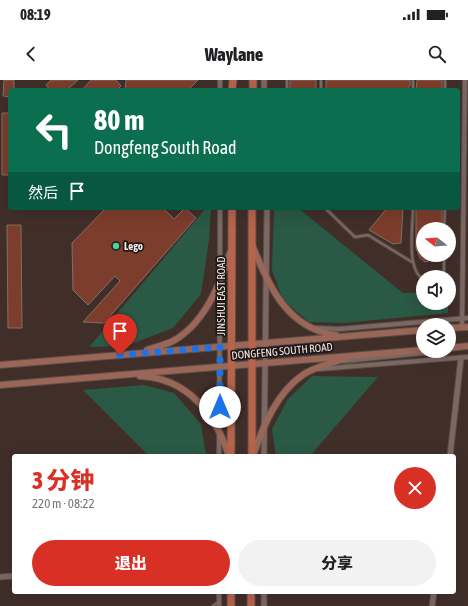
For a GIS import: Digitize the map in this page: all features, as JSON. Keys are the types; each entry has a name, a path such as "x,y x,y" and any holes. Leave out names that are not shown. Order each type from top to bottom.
{"main road":[{"name":"JINSHUI EAST ROAD","path":"230,454 232,365 232,210"},
{"path":"252,210 252,454"},
{"path":"252,245 266,276 283,307 298,320 312,328 329,334 348,336"},
{"path":"134,354 163,345 181,336 203,312 220,279 232,248"},
{"name":"DONGFENG SOUTH ROAD","path":"0,365 416,331"},
{"path":"456,349 468,348"},
{"name":"DONGFENG SOUTH ROAD","path":"0,385 416,351"},
{"path":"253,454 264,428 282,395 299,378 314,369 355,355"},
{"path":"116,375 152,377 181,387 198,400 210,415 229,454"},
{"path":"231,594 231,606"},
{"path":"251,594 251,606"}],"street":[{"path":"465,80 466,202 462,319 465,327"},
{"path":"219,454 220,210"},
{"path":"264,454 267,210"},
{"path":"312,328 339,329 468,318"},
{"path":"298,360 338,361 416,354"},
{"path":"314,369 468,357"},
{"path":"450,454 461,358"},
{"path":"0,577 12,576"},
{"path":"218,606 219,594"},
{"path":"264,594 264,606"},
{"path":"432,606 434,594"}],"lane":[{"path":"327,210 355,237 368,235 412,262"},
{"path":"413,210 412,262 416,271"},
{"path":"444,222 445,210"},
{"path":"213,606 219,601"}],"green space":[{"path":"204,210 211,210 209,240 201,294 173,328 126,346 89,347"},
{"path":"274,210 300,210 403,293 416,293 416,310 448,310 448,313 344,323 309,322 283,300 272,270"},
{"path":"312,376 378,377 312,454 276,454 272,429 288,399"},
{"path":"144,385 174,393 201,424 206,454 147,454 83,390"}],"building":[{"path":"4,80 14,80 14,88 8,88 8,97 3,96"},
{"path":"51,80 78,80 69,88 48,88 46,85"},
{"path":"91,80 116,80 121,86 119,88 84,88"},
{"path":"126,80 198,80 190,88 125,88"},
{"path":"290,80 316,80 316,88 290,88"},
{"path":"326,80 410,80 408,88 326,88"},
{"path":"417,80 442,80 442,88 416,88"},
{"path":"2,113 8,113 8,175 2,175"},
{"path":"104,210 165,210 174,219 183,210 187,210 196,218 104,323 83,322 120,281 115,276 88,305 73,290 72,243"},
{"path":"385,210 403,210 401,243 393,244 369,230"},
{"path":"416,210 442,210 442,222 416,222"},
{"path":"7,225 21,225 22,328 8,328"}],"place":[{"name":"Lego","path":"116,246"}],"route":[{"path":"120,355 220,347 220,407"}]}
